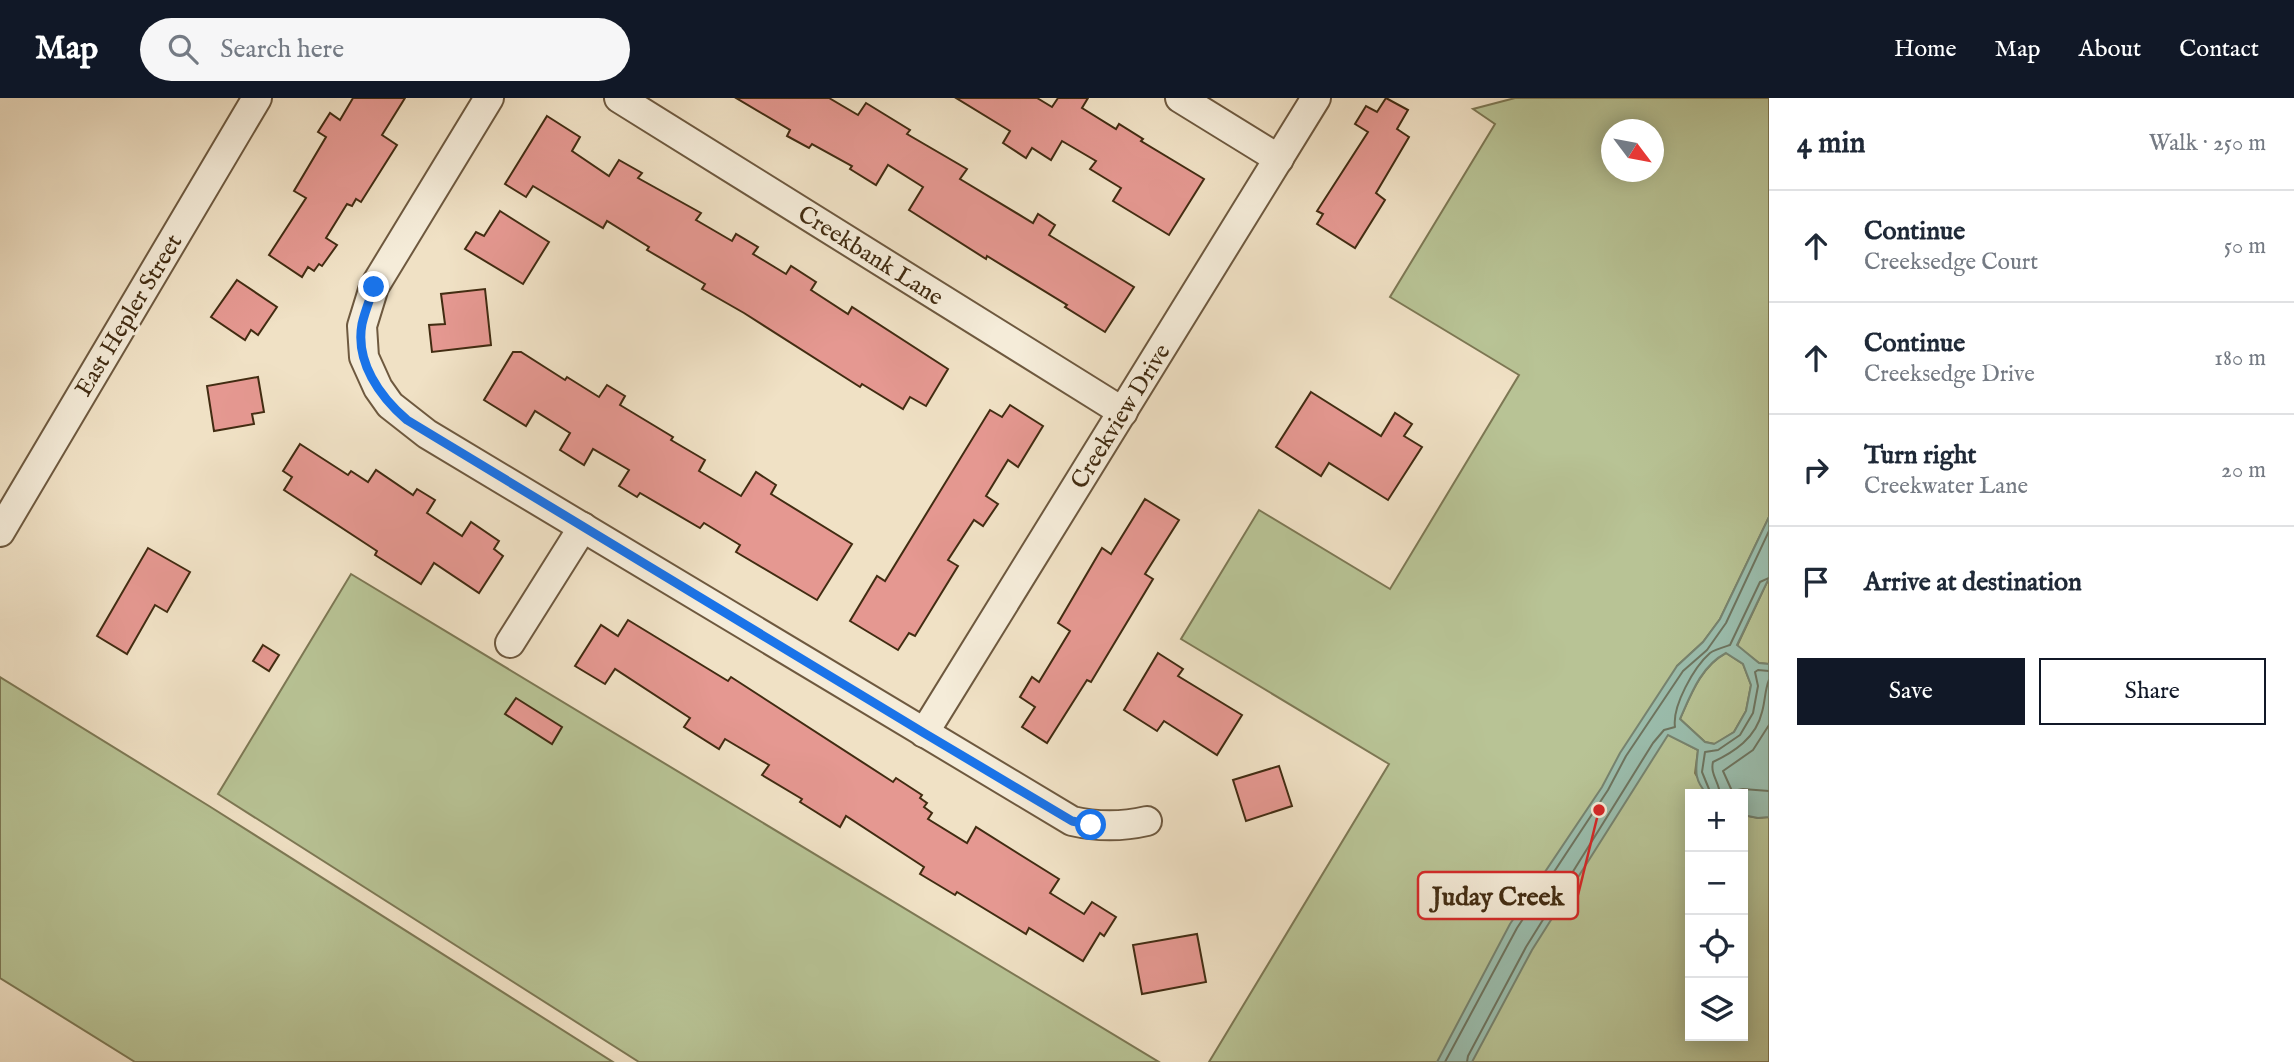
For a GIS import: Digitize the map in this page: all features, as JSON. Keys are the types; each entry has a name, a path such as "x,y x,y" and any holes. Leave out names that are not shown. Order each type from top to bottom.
{"street":[{"name":"East Hepler Street","path":"0,532 257,98"},
{"path":"489,98 374,287 354,359 390,405 407,420 1072,821 1112,827 1147,821"},
{"name":"Creekbank Lane","path":"619,98 1123,412"},
{"path":"1180,98 1279,159"},
{"name":"Creekview Drive","path":"924,733 1316,98"},
{"path":"510,643 583,527"}],"shaded area":[{"path":"1515,98 1769,98 1769,517 1720,619 1703,642 1677,666 1669,735 1698,750 1695,773 1704,789 1685,789 1685,1041 1748,1041 1748,816 1769,817 1769,1062 1209,1062 1389,764 1181,639 1259,510 1390,589 1519,375 1390,297 1495,124 1473,109"},
{"path":"351,574 1159,1062 639,1062 218,794"},
{"path":"1769,578 1769,664 1759,663 1737,646"},
{"path":"1726,653 1743,664 1751,685 1746,711 1734,732 1715,744 1705,742 1680,719 1703,673"},
{"path":"0,677 613,1062 135,1062 0,978"}],"water":[{"path":"1769,517 1769,578 1737,645 1759,663 1769,664 1769,817 1748,816 1748,789 1703,789 1697,778 1698,750 1668,735 1532,950 1472,1062 1437,1062 1510,924 1602,787 1620,753 1677,666 1703,642 1720,619","holes":["1726,653 1743,664 1751,685 1746,711 1734,732 1714,744 1705,742 1680,719 1703,673"]}],"building":[{"path":"353,98 405,98 382,135 397,145 361,202 356,199 352,206 347,204 326,238 337,245 322,266 319,264 314,271 308,267 302,277 269,255 306,198 294,191 326,137 318,132 330,113 340,120"},
{"path":"736,98 829,98 858,115 866,103 910,130 907,134 967,169 960,179 1033,223 1038,214 1055,225 1049,235 1134,287 1105,332 1065,307 1067,305 987,256 986,259 909,210 923,187 888,165 876,185 850,169 852,166 812,144 809,148 787,136 790,130"},
{"path":"956,98 1037,98 1052,107 1058,98 1088,98 1082,108 1116,129 1119,124 1143,139 1141,141 1204,179 1169,235 1113,201 1121,188 1090,169 1096,161 1062,141 1051,160 1032,148 1026,158 1003,143 1010,131"},
{"path":"1386,98 1408,110 1397,129 1409,137 1376,193 1385,200 1355,248 1317,224 1323,214 1317,211 1368,132 1355,124 1366,106 1377,112"},
{"path":"547,116 580,137 572,151 609,176 619,160 642,173 638,178 701,213 696,220 732,241 736,234 758,247 753,254 786,274 791,266 816,282 811,290 848,314 852,307 948,369 926,406 910,397 903,409 862,384 860,387 702,289 705,284 647,250 649,247 607,221 603,228 533,186 526,197 505,184"},
{"path":"500,211 549,242 523,284 465,249 476,232 484,236"},
{"path":"237,280 277,307 258,335 251,330 245,340 211,317"},
{"path":"485,289 491,345 432,352 429,325 445,324 441,294"},
{"path":"513,352 521,352 565,380 567,377 599,397 607,385 625,396 620,405 705,460 699,471 741,496 756,472 776,485 771,494 852,544 817,600 736,552 740,545 704,523 700,528 640,493 637,497 619,486 629,470 593,449 584,465 560,450 570,433 535,411 526,426 484,400"},
{"path":"258,377 264,412 252,414 254,424 214,431 207,386"},
{"path":"1311,392 1381,436 1395,413 1412,424 1404,436 1422,447 1388,500 1329,463 1321,476 1276,447"},
{"path":"1010,405 1043,426 1018,467 1008,460 986,496 998,504 983,526 974,520 948,560 958,566 915,636 909,633 898,650 850,621 877,576 885,581 990,410 1002,417"},
{"path":"300,444 348,475 351,471 368,482 376,470 413,495 417,489 435,500 427,513 462,536 471,522 499,541 494,549 503,556 479,593 434,563 421,584 375,555 377,551 284,490 292,477 283,471"},
{"path":"1145,499 1179,520 1145,574 1153,579 1091,682 1087,680 1047,743 1022,727 1035,707 1020,697 1032,677 1039,682 1070,631 1058,623 1102,548 1111,554"},
{"path":"148,548 190,572 167,612 155,605 127,654 97,636"},
{"path":"628,620 728,681 731,677 893,782 896,778 922,795 920,798 927,803 924,807 932,813 928,819 967,843 976,827 1059,879 1050,893 1084,914 1092,902 1116,917 1104,936 1100,933 1083,961 1029,928 1026,934 957,892 955,895 920,874 924,867 846,816 840,827 800,802 802,799 762,775 769,765 725,739 719,749 684,727 690,718 615,669 605,684 575,666 601,625 618,636"},
{"path":"263,645 279,655 269,671 253,661"},
{"path":"1158,653 1183,669 1178,676 1242,715 1217,755 1164,721 1157,731 1124,710"},
{"path":"516,698 562,727 552,744 505,714"},
{"path":"1279,766 1292,806 1246,821 1233,780"},
{"path":"1197,934 1206,982 1142,994 1133,945"}],"place":[{"name":"Juday Creek","path":"1599,810"}],"route":[{"path":"374,287 362,326 364,357 377,388 390,405 407,420 1072,821 1091,825"}]}
